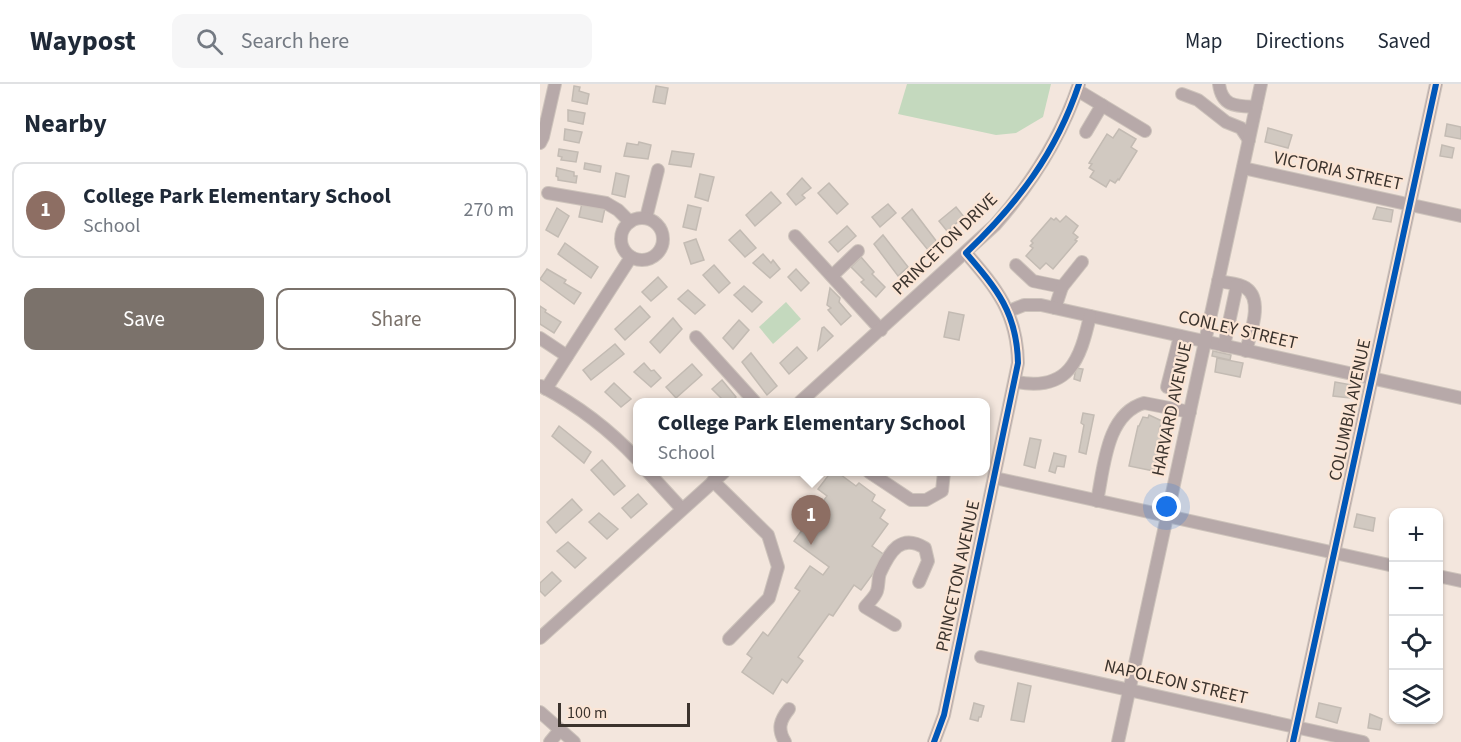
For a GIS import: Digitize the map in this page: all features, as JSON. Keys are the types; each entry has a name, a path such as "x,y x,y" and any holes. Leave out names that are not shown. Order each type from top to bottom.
{"street":[{"path":"540,143 555,84"},
{"path":"1219,84 1220,94 1226,102 1255,110"},
{"name":"HARVARD AVENUE","path":"1118,742 1261,84"},
{"name":"COLUMBIA AVENUE","path":"1293,742 1436,84"},
{"path":"1078,87 1102,105 1145,131"},
{"name":"PRINCETON DRIVE","path":"804,398 966,253 1020,197 1060,133 1078,87"},
{"path":"1182,94 1198,100 1226,122 1241,128 1249,140"},
{"path":"1086,132 1102,105"},
{"path":"1220,117 1242,119 1255,110"},
{"name":"VICTORIA STREET","path":"1243,168 1461,216"},
{"path":"646,218 658,170"},
{"path":"548,193 606,203 618,210 630,222"},
{"path":"646,218 662,230 663,237 660,250 650,259 644,260 631,257 622,246 621,239 622,233 630,222 646,218"},
{"path":"795,236 881,330"},
{"path":"832,276 858,251"},
{"name":"PRINCETON AVENUE","path":"934,742 944,715 1016,382 1018,346 1009,311 992,283 966,253"},
{"path":"631,257 567,356 543,387 587,414 633,455"},
{"path":"1055,308 1062,287 1082,262"},
{"path":"1016,266 1033,281 1062,287"},
{"path":"1218,281 1245,287 1254,300 1246,351"},
{"path":"1224,346 1237,285"},
{"name":"CONLEY STREET","path":"1009,311 1032,304 1055,308 1461,398"},
{"path":"1016,382 1030,384 1050,382 1072,367 1084,343 1090,316"},
{"path":"1167,387 1180,336"},
{"path":"696,337 751,398"},
{"path":"540,338 567,356"},
{"path":"1097,501 1108,446 1126,412 1144,403 1190,412"},
{"path":"652,476 682,509"},
{"path":"540,638 718,476"},
{"path":"876,476 911,500 926,500 942,491 944,476"},
{"path":"995,478 1389,565"},
{"path":"713,481 768,535 778,567 769,598 729,639"},
{"path":"895,625 865,607 877,592 879,574 896,547 903,542 916,542 925,548 928,561 919,582"},
{"path":"1443,577 1461,581"},
{"name":"NAPOLEON STREET","path":"981,657 1364,742"},
{"path":"785,742 781,735 780,720 789,709"},
{"path":"540,712 574,742"},
{"path":"550,742 559,731"}],"green space":[{"path":"907,84 1051,84 1043,117 1016,133 996,135 898,114"},
{"path":"786,302 801,319 773,344 759,327"}],"building":[{"path":"574,86 580,87 579,91 589,94 587,104 572,101"},
{"path":"656,86 668,88 665,104 653,102"},
{"path":"568,110 585,113 583,124 568,121"},
{"path":"1447,124 1461,127 1461,139 1445,136"},
{"path":"1268,128 1292,135 1288,148 1265,142"},
{"path":"565,129 582,132 579,143 564,140"},
{"path":"1119,129 1136,139 1131,147 1137,151 1119,180 1115,183 1110,180 1106,187 1090,177 1094,171 1089,168 1092,164 1089,163 1107,134 1113,138"},
{"path":"639,142 651,145 648,159 624,156 627,143 638,145"},
{"path":"1442,145 1454,148 1452,158 1440,156"},
{"path":"559,149 578,152 576,162 561,160 562,157 558,156"},
{"path":"672,151 694,154 691,167 669,164"},
{"path":"585,163 601,166 600,172 584,169"},
{"path":"557,168 574,172 574,176 577,176 576,183 558,180"},
{"path":"616,173 629,176 625,197 612,194"},
{"path":"700,174 714,177 708,201 695,197"},
{"path":"802,178 811,188 802,195 805,198 796,205 787,194"},
{"path":"829,183 848,204 837,214 818,193"},
{"path":"771,192 781,203 755,226 746,215"},
{"path":"582,203 605,208 602,222 579,217"},
{"path":"888,204 896,213 880,227 872,217"},
{"path":"688,205 701,208 696,230 683,227"},
{"path":"956,207 964,217 947,231 939,221"},
{"path":"1377,207 1393,210 1391,222 1373,219"},
{"path":"557,208 569,216 558,237 546,230"},
{"path":"912,209 937,242 928,250 902,218"},
{"path":"1066,216 1078,226 1073,233 1078,237 1075,240 1077,241 1053,269 1046,263 1040,269 1026,256 1033,248 1030,246 1033,243 1031,241 1051,218 1054,220 1056,218 1060,222"},
{"path":"847,226 856,236 838,252 829,242"},
{"path":"740,230 756,248 745,257 729,240"},
{"path":"883,235 908,267 898,276 874,244"},
{"path":"696,239 704,260 691,264 684,243"},
{"path":"565,243 598,267 591,278 558,254"},
{"path":"763,254 771,263 773,260 780,269 770,278 753,263"},
{"path":"861,257 874,272 872,274 885,287 876,297 861,282 864,280 851,267"},
{"path":"714,265 730,283 719,293 703,275"},
{"path":"547,269 566,280 564,283 581,293 574,304 540,279"},
{"path":"796,269 809,283 801,291 788,277"},
{"path":"658,277 667,287 651,301 642,292"},
{"path":"744,286 762,302 752,312 734,295"},
{"path":"830,288 840,298 839,302 851,316 841,325 828,310 831,308 827,305"},
{"path":"688,290 705,305 695,314 678,299"},
{"path":"540,306 561,322 554,333 540,324"},
{"path":"640,306 650,317 625,340 615,329"},
{"path":"949,312 964,315 959,340 944,337"},
{"path":"673,318 682,329 660,353 650,342"},
{"path":"739,320 749,330 733,349 723,338"},
{"path":"824,327 833,336 818,350 822,328"},
{"path":"615,344 624,354 591,380 583,370"},
{"path":"797,347 807,358 789,374 780,363"},
{"path":"1213,351 1231,355 1230,360 1212,356"},
{"path":"751,353 777,386 767,395 742,362"},
{"path":"1217,358 1243,363 1240,377 1215,372"},
{"path":"644,363 661,378 651,387 634,372"},
{"path":"692,364 702,375 676,398 666,387"},
{"path":"1076,368 1083,369 1080,381 1074,379"},
{"path":"722,380 736,397 721,398 712,389"},
{"path":"1335,382 1352,385 1350,398 1333,396"},
{"path":"614,383 631,399 621,407 605,392"},
{"path":"1083,413 1094,415 1086,454 1079,452 1084,425 1081,423"},
{"path":"1149,415 1162,421 1159,430 1163,431 1154,471 1129,466 1138,426 1143,417 1148,418"},
{"path":"559,426 591,452 584,463 552,436"},
{"path":"1030,438 1041,440 1035,468 1024,465"},
{"path":"1054,453 1066,456 1064,467 1057,466 1055,473 1049,471"},
{"path":"602,460 625,486 614,495 591,470"},
{"path":"828,476 842,476 856,486 859,483 875,495 872,501 885,510 880,518 888,524 872,546 886,556 861,590 854,585 833,616 829,614 798,657 803,661 787,683 782,679 773,694 742,672 752,658 747,654 763,632 768,636 800,591 795,588 810,566 823,575 829,567 794,541 827,496 818,489"},
{"path":"638,494 647,504 631,518 622,508"},
{"path":"572,499 582,510 556,533 547,522"},
{"path":"599,513 618,529 607,539 589,522"},
{"path":"1357,514 1375,518 1373,531 1354,527"},
{"path":"568,542 586,558 575,568 557,551"},
{"path":"552,572 561,581 545,596 540,591 540,583"},
{"path":"1018,683 1031,686 1024,722 1011,720"},
{"path":"974,703 984,706 978,721 970,719"},
{"path":"1319,703 1341,708 1337,723 1316,717"},
{"path":"1370,714 1382,719 1380,730 1368,728"}],"cycle path":[{"path":"934,742 944,715 1018,363 1014,330 1003,303 996,290 966,253 1019,196 1033,176 1059,132 1079,84"},
{"path":"1293,742 1436,84"}],"place":[{"name":"College Park Elementary School","path":"811,545"}]}
